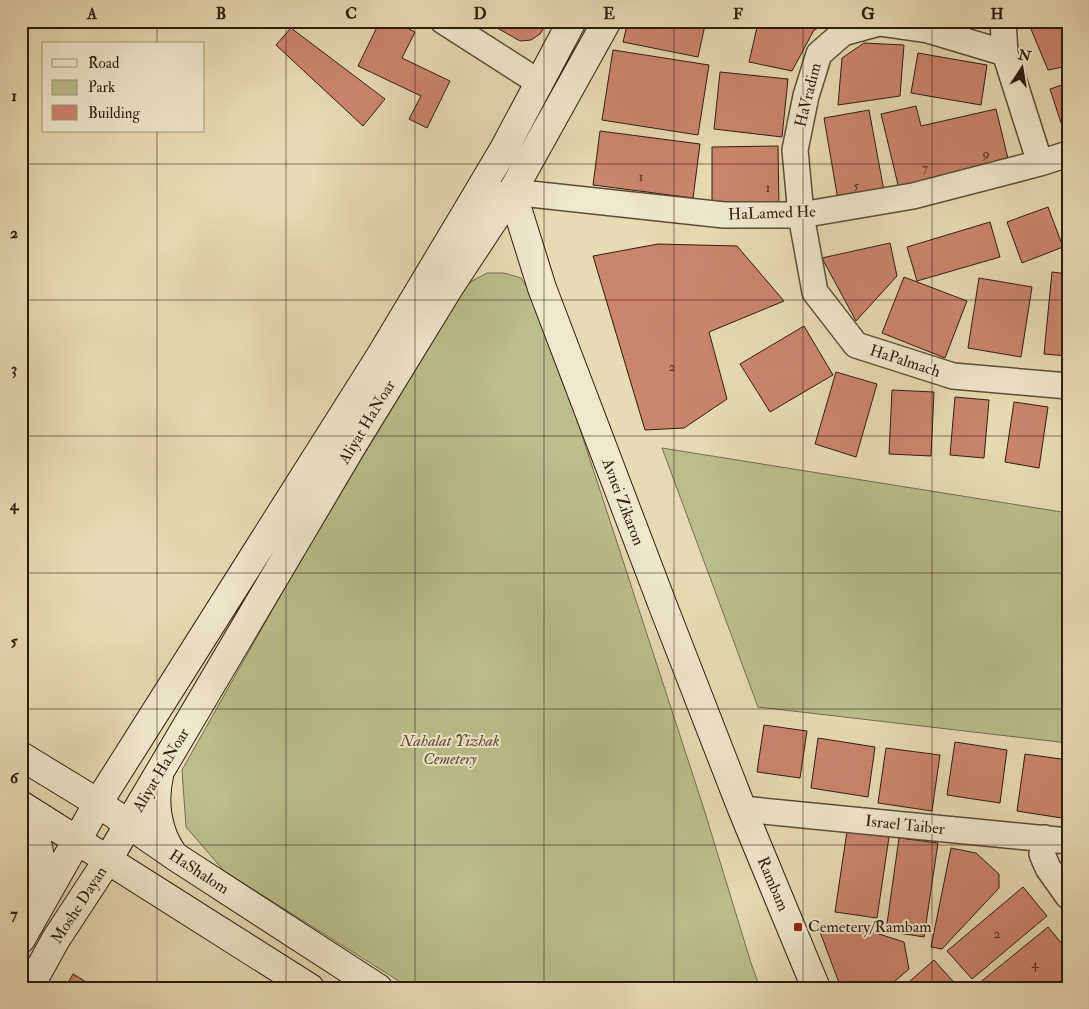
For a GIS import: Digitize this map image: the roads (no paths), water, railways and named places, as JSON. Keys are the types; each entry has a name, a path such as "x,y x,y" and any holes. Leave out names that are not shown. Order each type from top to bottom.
{"street":[{"path":"443,21 540,83"},
{"name":"Aliyat HaNoar","path":"98,803 371,371 504,150 572,21"},
{"name":"Aliyat HaNoar","path":"128,823 357,437 450,286 512,192 607,21"},
{"path":"1003,21 1005,53 1040,163"},
{"name":"HaVradim","path":"801,216 795,150 806,96 819,54 843,33 879,23 928,30 1005,53"},
{"name":"HaLamed He","path":"472,203 512,192 724,215 801,216 913,196 1068,154"},
{"name":"Avnei Zikaron","path":"512,192 542,288 742,809"},
{"name":"HaPalmach","path":"801,216 815,292 856,345 953,376 1068,386"},
{"name":"HaShalom","path":"21,756 98,803 176,857 378,988"},
{"path":"160,771 158,817 165,842 176,857"},
{"name":"Moshe Dayan","path":"27,930 98,803"},
{"path":"21,805 310,988"},
{"name":"Israel Taiber","path":"742,809 1056,839"},
{"name":"Rambam","path":"742,809 816,988"},
{"path":"21,812 40,847 41,864 39,889 27,930"},
{"name":"Moshe Dayan","path":"29,988 56,939 107,861 128,823"},
{"path":"1056,839 1042,854 1048,868 1068,896"},
{"path":"56,939 89,898 97,892 115,887 146,885"}],"place":[{"name":"Cemetery/Rambam","path":"798,927"}],"park label":[{"name":"Nahalat Yizhak Cemetery","path":"450,750"}]}
